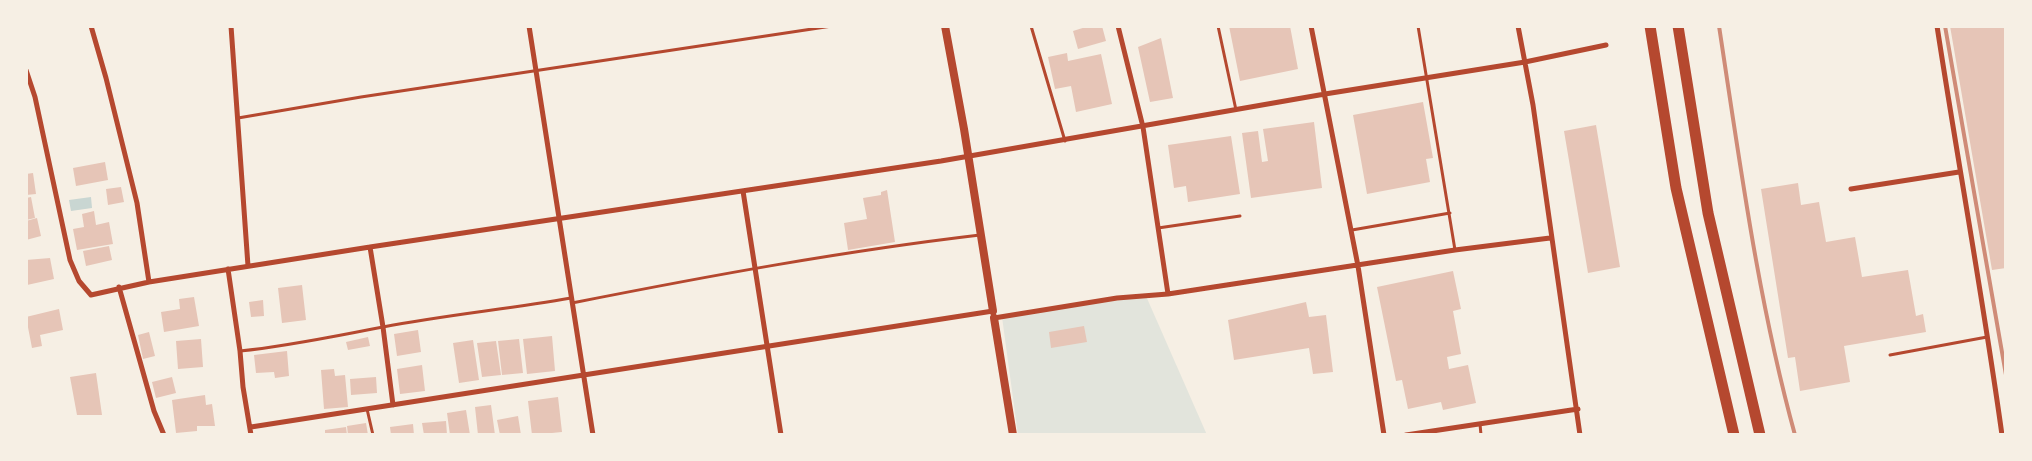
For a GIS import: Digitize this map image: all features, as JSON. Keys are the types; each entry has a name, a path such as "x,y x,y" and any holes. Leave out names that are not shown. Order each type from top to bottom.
{"highway":[{"path":"1650,26 1676,188 1734,435"},
{"path":"1678,26 1708,213 1760,435"}],"street":[{"path":"91,26 106,78 137,204 149,282"},
{"path":"231,26 248,266"},
{"path":"529,26 593,435"},
{"path":"945,26 1013,435"},
{"path":"1118,26 1143,127 1168,294"},
{"path":"1310,26 1358,266 1384,435"},
{"path":"1518,26 1578,409 1580,435"},
{"path":"1937,26 1959,172 1988,337 2002,435"},
{"path":"26,70 35,97 70,260 79,281 92,295 119,287 228,269 1066,141 1325,94 1525,62 1606,45"},
{"path":"1852,189 1959,172"},
{"path":"743,191 781,435"},
{"path":"251,426 393,406 583,374 768,346 1117,298 1168,294 1455,250 1550,238"},
{"path":"370,247 393,406"},
{"path":"228,269 240,351 243,388 252,435"},
{"path":"119,287 152,403 164,435"},
{"path":"1406,435 1578,409"}],"lane":[{"path":"238,118 361,97 832,26"},
{"path":"1031,26 1066,141"},
{"path":"1218,26 1237,110"},
{"path":"1418,26 1455,250"},
{"path":"1351,230 1450,214"},
{"path":"1158,228 1240,216"},
{"path":"240,351 283,347 383,327 571,300 912,243 981,235"},
{"path":"1890,355 1988,337"},
{"path":"367,409 373,435"},
{"path":"1480,423 1481,435"}],"shaded area":[{"path":"91,197 92,208 71,211 69,200"},
{"path":"1146,296 1207,435 1018,435 1002,317"}],"building":[{"path":"1089,26 1102,26 1106,41 1078,49 1073,31"},
{"path":"1229,26 1290,26 1298,69 1240,81"},
{"path":"1950,26 2006,26 2006,268 1992,270"},
{"path":"1161,38 1173,98 1150,102 1138,47"},
{"path":"1067,53 1068,61 1101,54 1112,104 1076,112 1071,86 1055,89 1048,57"},
{"path":"1423,102 1433,158 1426,159 1430,182 1367,194 1353,115"},
{"path":"1314,122 1322,188 1251,198 1242,133 1258,131 1262,162 1268,161 1263,129"},
{"path":"1596,125 1620,267 1588,273 1564,131"},
{"path":"1231,136 1240,194 1188,202 1186,186 1174,188 1168,145"},
{"path":"105,162 108,180 76,186 73,168"},
{"path":"33,173 36,194 26,195 26,174"},
{"path":"1798,183 1801,205 1819,202 1826,242 1855,237 1862,277 1908,270 1916,316 1923,314 1926,332 1844,346 1850,382 1800,391 1795,357 1788,358 1761,189"},
{"path":"121,187 124,202 108,205 106,189"},
{"path":"887,190 895,242 848,250 844,223 867,219 863,198 881,195 881,192"},
{"path":"31,197 35,218 26,220 26,198"},
{"path":"94,211 96,225 109,222 113,244 77,250 73,229 84,227 82,214"},
{"path":"37,218 41,236 26,240 26,221"},
{"path":"109,246 112,260 86,266 83,251"},
{"path":"50,258 54,279 27,285 26,260"},
{"path":"1453,271 1461,309 1453,311 1461,354 1447,357 1449,369 1468,365 1476,403 1443,410 1441,402 1408,409 1402,380 1396,381 1377,287"},
{"path":"302,285 306,320 282,323 278,288"},
{"path":"194,297 199,326 164,332 161,312 180,309 179,299"},
{"path":"263,300 264,316 251,317 249,302"},
{"path":"1306,302 1309,317 1326,315 1333,372 1313,374 1309,348 1234,360 1228,320"},
{"path":"59,309 63,330 40,335 42,346 32,348 26,317"},
{"path":"1084,326 1087,342 1051,348 1049,332"},
{"path":"418,330 421,352 397,356 394,334"},
{"path":"149,332 155,356 143,359 138,335"},
{"path":"552,336 555,371 527,374 523,339"},
{"path":"368,337 370,346 348,350 346,342"},
{"path":"201,339 203,367 178,369 176,341"},
{"path":"519,339 523,373 502,375 498,341"},
{"path":"473,340 479,380 459,383 453,343"},
{"path":"496,341 501,375 482,377 477,343"},
{"path":"287,351 289,376 275,378 274,372 256,373 254,355"},
{"path":"422,365 425,391 400,394 397,369"},
{"path":"334,369 335,376 345,375 348,407 324,409 321,370"},
{"path":"96,373 102,415 77,415 70,377"},
{"path":"172,377 176,393 156,398 152,382"},
{"path":"376,377 377,393 351,395 350,379"},
{"path":"205,395 206,405 212,404 215,426 197,426 197,431 176,433 172,400"},
{"path":"558,397 562,432 532,435 528,401"},
{"path":"491,405 495,435 478,435 475,407"},
{"path":"466,410 470,435 450,435 447,413"},
{"path":"518,416 521,435 500,435 497,420"},
{"path":"446,421 447,435 424,435 422,423"},
{"path":"366,423 368,435 348,435 347,426"},
{"path":"413,424 414,435 391,435 390,427"},
{"path":"346,427 347,435 325,435 325,430"}],"railway":[{"path":"1719,26 1760,283 1770,334 1795,435"},
{"path":"1945,26 2006,375"}]}
